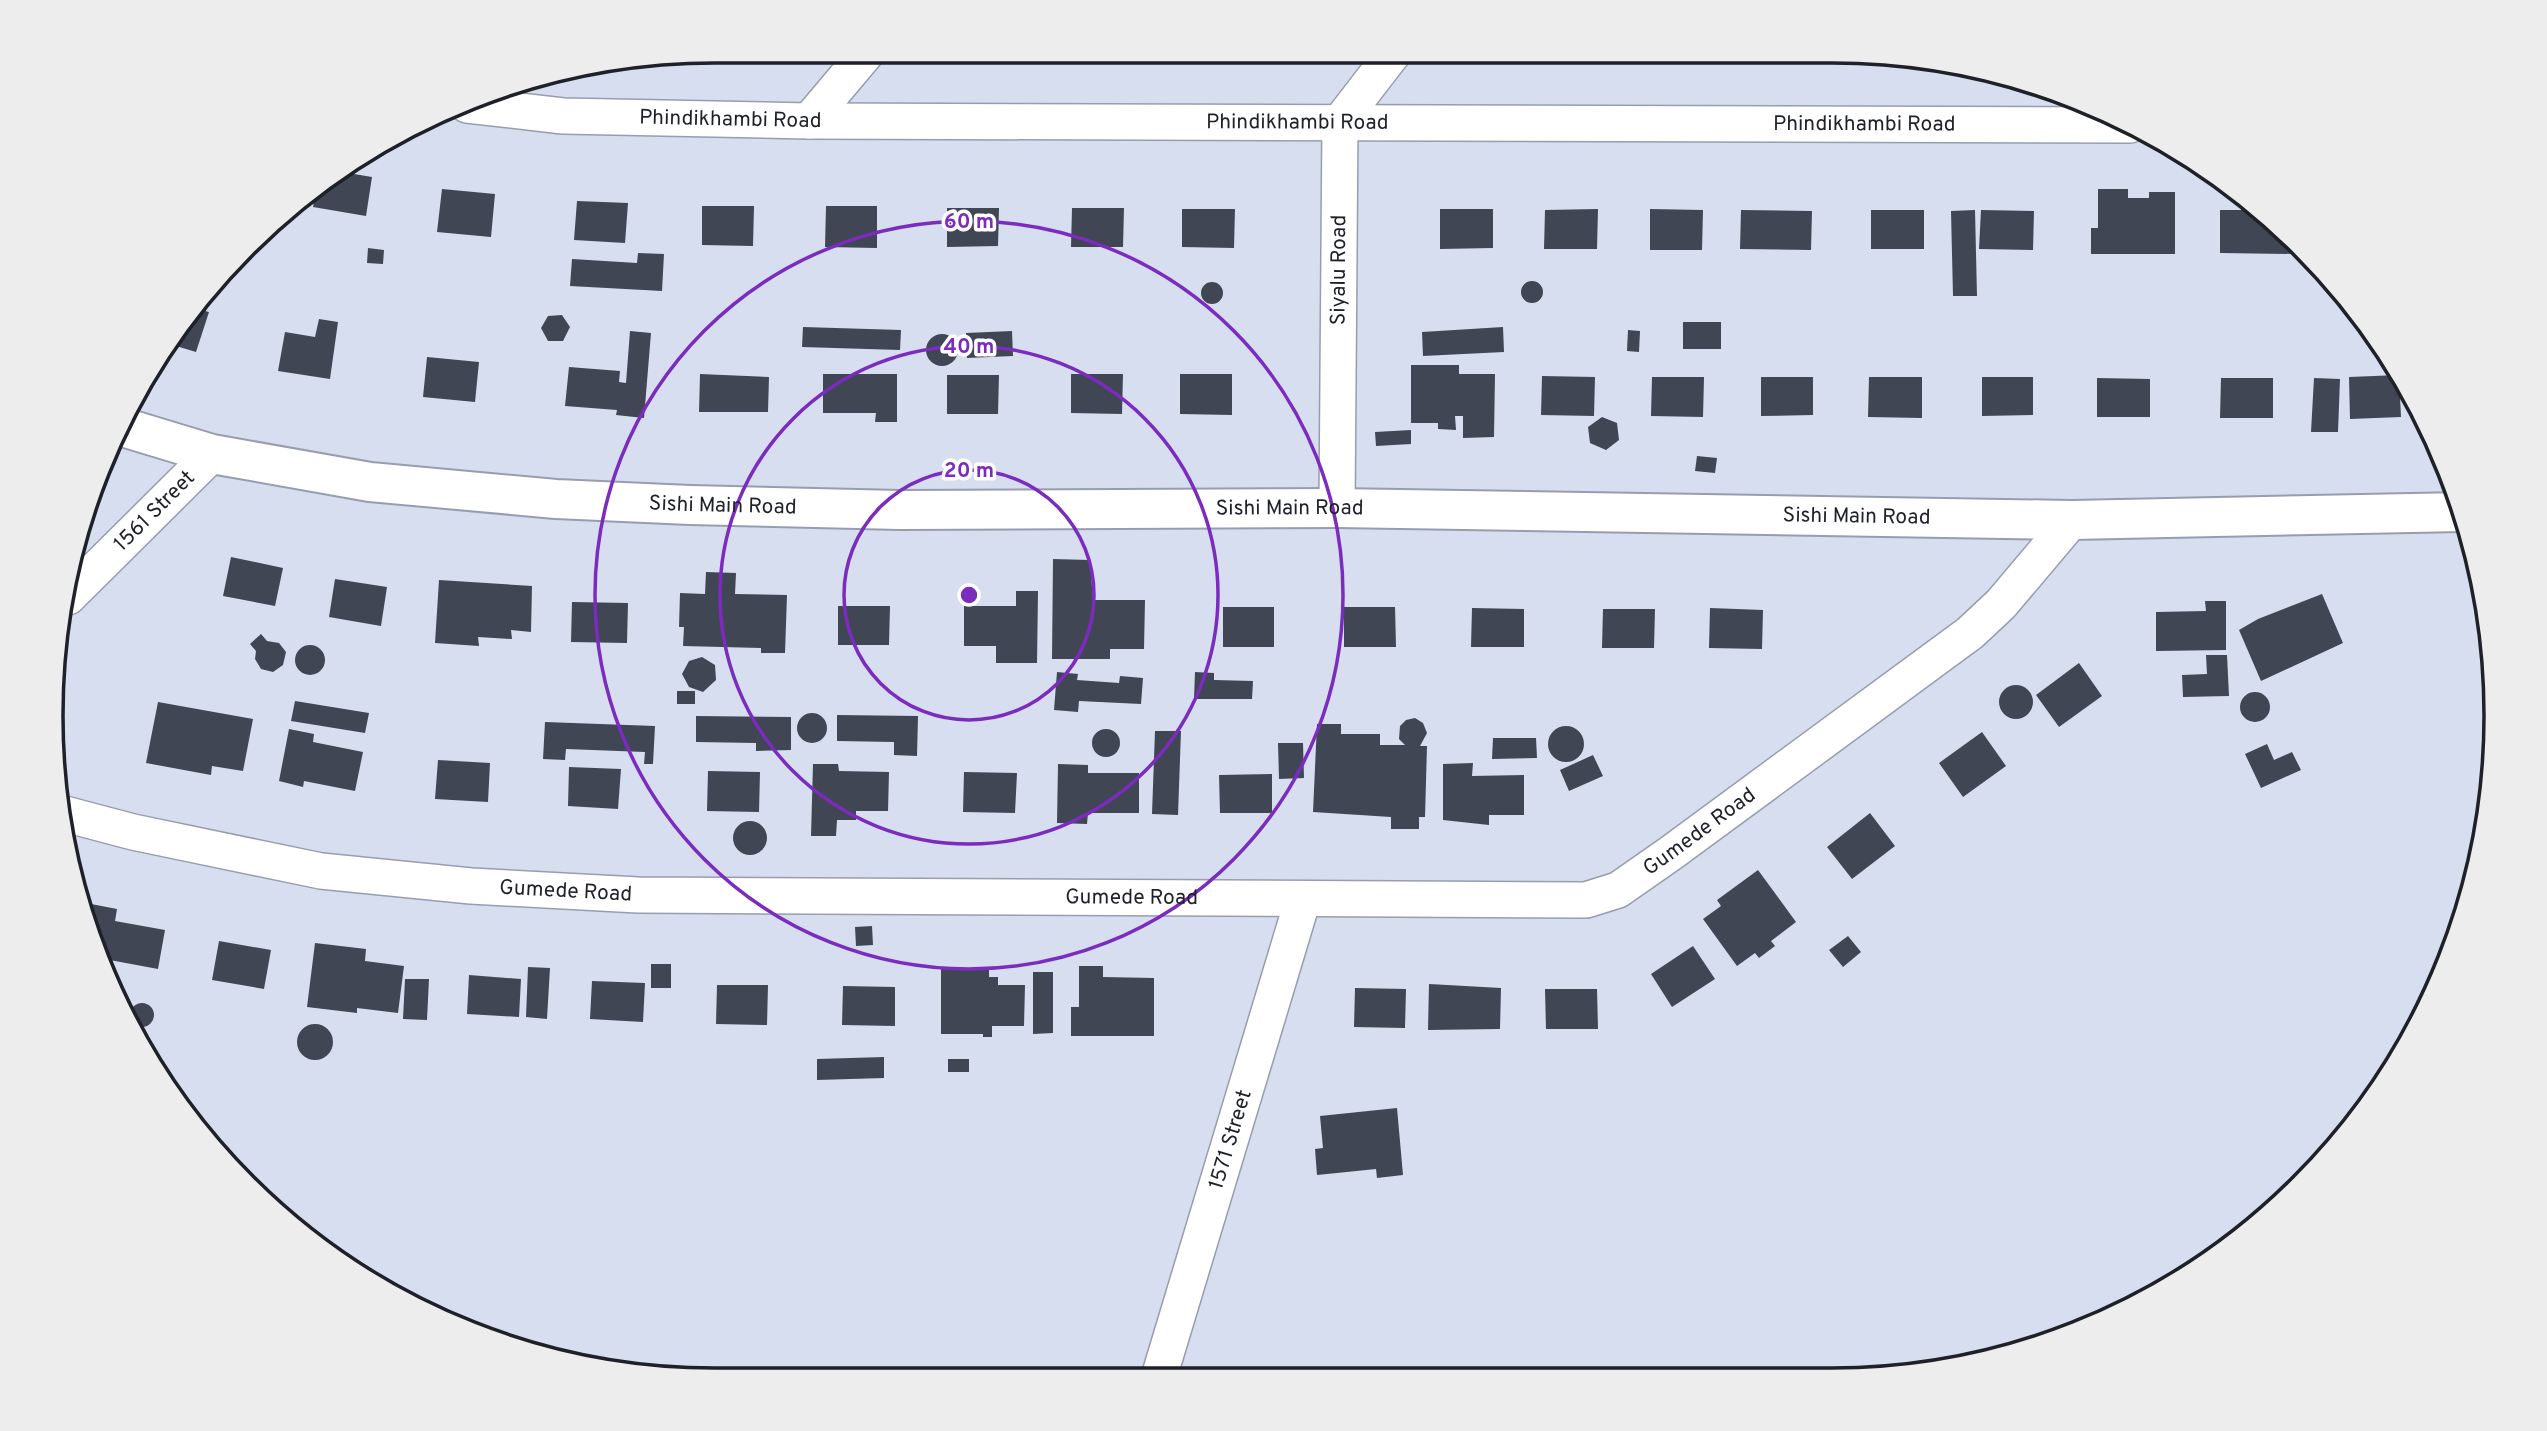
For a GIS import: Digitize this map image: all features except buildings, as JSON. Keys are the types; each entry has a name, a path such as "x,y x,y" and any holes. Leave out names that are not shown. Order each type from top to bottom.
{"street":[{"path":"809,121 858,63"},
{"path":"1340,122 1386,63"},
{"name":"Phindikhambi Road","path":"483,107 563,116 809,121 2108,125"},
{"name":"Siyalu Road","path":"1337,508 1340,122"},
{"name":"Sishi Main Road","path":"129,429 212,454 370,482 569,499 900,510 1337,508 2072,520 2451,512"},
{"name":"1561 Street","path":"76,589 212,454"},
{"name":"Gumede Road","path":"71,816 132,832 321,871 471,886 638,895 1586,900 1618,890 1882,700 1970,633 2008,596 2072,520"},
{"name":"1571 Street","path":"1162,1368 1303,899"}]}
